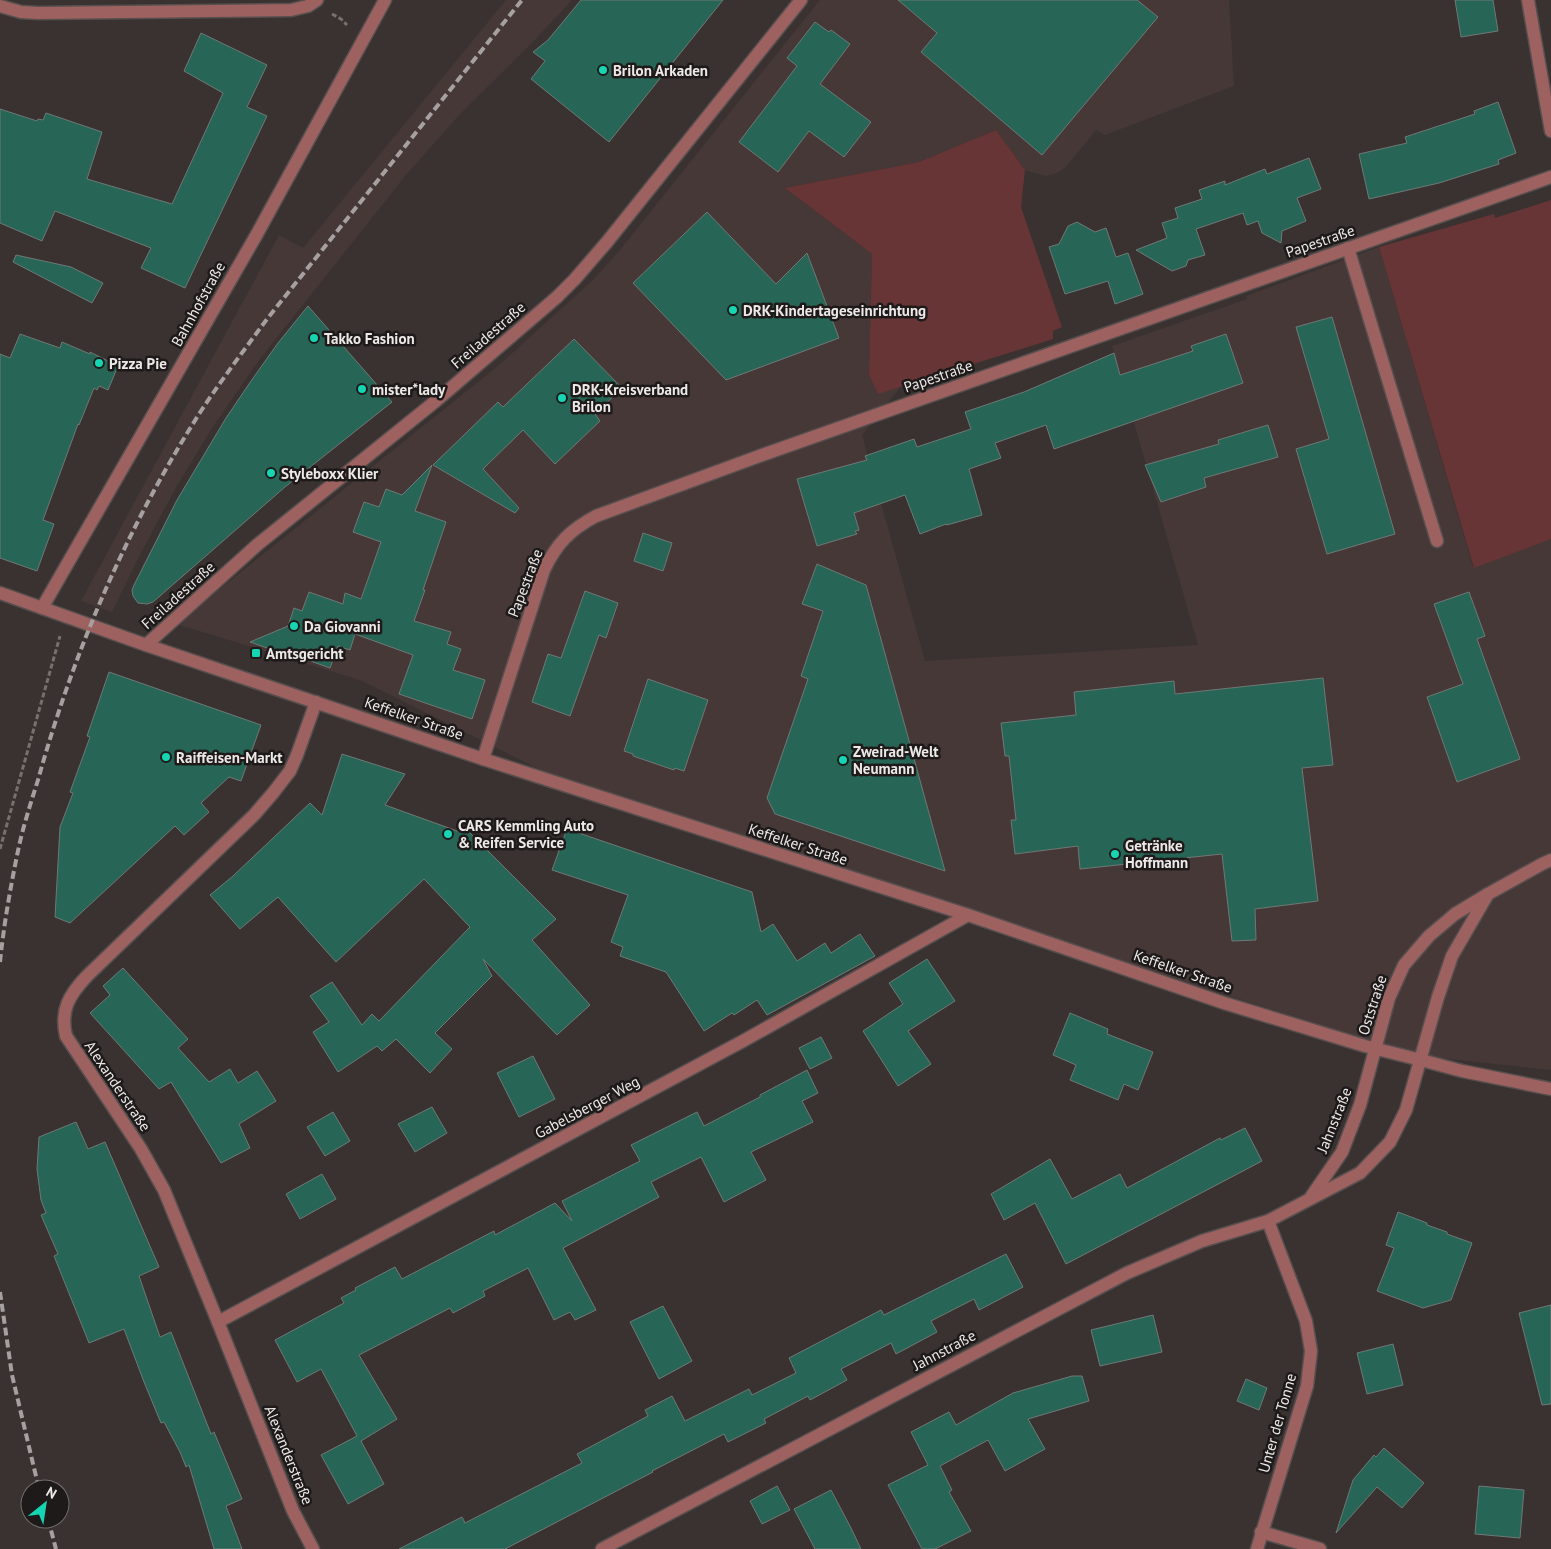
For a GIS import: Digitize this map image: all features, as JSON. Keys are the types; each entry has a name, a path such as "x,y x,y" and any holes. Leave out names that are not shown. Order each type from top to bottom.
{"street":[{"name":"Bahnhofstraße","path":"42,608 257,234 385,0"},
{"name":"Freiladestraße","path":"146,645 257,545 437,400 557,297 608,242 801,0"},
{"path":"1528,0 1551,132"},
{"path":"0,6 21,12 38,13 252,10 298,9 316,1"},
{"name":"Papestraße","path":"483,759 544,570 559,543 582,524 596,516 765,454 1551,177"},
{"path":"1348,248 1437,541"},
{"path":"0,593 42,608"},
{"name":"Keffelker Straße","path":"42,608 483,759 968,915 1224,1003 1376,1048 1462,1071 1551,1089"},
{"name":"Alexanderstraße","path":"313,1549 293,1511 164,1190 141,1149 66,1036 64,1024 65,1008 75,990 87,976 254,815 278,788 290,771 316,702"},
{"name":"Oststraße","path":"1376,1048 1389,998 1404,965 1428,936 1455,914 1551,860"},
{"path":"1421,1060 1438,997 1452,956 1488,894"},
{"name":"Gabelsberger Weg","path":"218,1322 743,1041 968,915"},
{"name":"Jahnstraße","path":"1310,1199 1342,1152 1360,1105 1376,1048"},
{"name":"Jahnstraße","path":"602,1549 1127,1273 1202,1240 1268,1221 1360,1173 1390,1142 1406,1110 1421,1060"},
{"name":"Unter der Tonne","path":"1257,1549 1307,1386 1311,1350 1306,1321 1268,1221"},
{"path":"1261,1532 1320,1549"}],"path":[{"path":"0,849 66,617"}],"shaded area":[{"path":"506,0 572,0 532,43 461,113 406,175 259,360 212,428 175,489 112,612 81,601 279,235 303,248"},
{"path":"820,0 1229,0 1234,86 1105,135 1096,130 1065,168 1057,173 1046,176 1025,170 996,130 919,162 785,188 872,254 869,375 878,394 902,385 862,435 925,661 1198,645 1112,346 1247,299 1246,296 1379,247 1473,567 1551,539 1551,1070 1412,1055 551,775 360,680 176,624 498,366 594,279 620,250"},
{"path":"996,130 1025,170 1021,207 1062,327 1053,331 1053,339 878,394 869,375 872,254 785,188 919,162"},
{"path":"1551,200 1551,539 1474,568 1379,247 1494,214 1495,218"}],"building":[{"name":"Brilon Arkaden","path":"581,0 723,0 609,142 531,79 545,61 533,52 548,40"},
{"path":"898,0 1137,0 1158,17 1042,155 921,52 937,33"},
{"path":"1455,0 1493,0 1498,31 1461,37"},
{"path":"815,22 829,32 831,30 850,44 820,84 871,122 844,157 809,131 778,172 739,142 797,66 787,58"},
{"path":"201,33 267,65 247,107 267,116 185,288 141,268 151,248 55,211 42,241 0,223 0,109 37,121 38,119 43,120 46,113 102,132 87,179 172,204 223,93 184,71"},
{"path":"1498,102 1516,153 1498,160 1499,164 1439,183 1369,199 1359,154 1407,143 1405,137 1475,114 1474,111"},
{"path":"1309,158 1321,189 1297,198 1306,221 1282,231 1281,243 1262,233 1258,221 1247,225 1243,213 1196,229 1205,255 1188,260 1186,266 1172,271 1136,250 1167,238 1162,223 1178,218 1175,208 1202,199 1199,190 1225,181 1225,185 1265,169 1267,174"},
{"path":"707,212 776,284 807,253 839,338 726,380 633,283"},
{"path":"1077,222 1095,232 1106,228 1116,257 1128,253 1143,294 1115,304 1108,281 1065,294 1049,247 1059,244 1068,226"},
{"path":"16,255 71,267 103,283 92,303 13,262"},
{"path":"308,306 392,402 285,487 153,602 147,604 138,603 133,596 132,590 177,500 226,418 278,343"},
{"path":"1332,317 1395,534 1327,554 1296,449 1329,439 1296,327"},
{"path":"20,334 60,348 62,342 90,354 90,352 118,366 108,390 99,386 97,390 94,388 78,424 43,520 54,524 37,571 0,558 0,354 10,358"},
{"path":"1226,334 1243,383 1054,449 1046,425 995,443 1001,458 969,469 982,515 946,524 920,534 905,495 854,513 859,530 855,531 857,534 817,546 797,479 867,460 865,456 914,439 917,447 971,429 965,412 1024,392 1114,353 1120,375 1193,351 1191,346"},
{"name":"DRK-Kreisverband Brilon","path":"574,339 622,388 595,414 600,421 555,464 523,430 483,469 519,508 515,513 433,465 498,402 503,407"},
{"path":"1268,425 1278,457 1204,478 1206,487 1161,502 1145,465 1219,444 1218,440"},
{"path":"432,465 415,511 446,522 414,621 451,632 447,644 461,649 453,670 485,680 472,719 399,694 413,655 355,634 350,650 338,646 330,668 250,642 288,626 294,608 302,611 309,592 343,604 345,593 361,599 381,542 353,532 364,502 379,507 386,489 402,495"},
{"path":"643,533 672,543 663,571 634,561"},
{"path":"817,564 866,585 945,871 775,814 767,798 808,679 801,676 823,611 802,604"},
{"path":"585,591 618,603 606,638 599,635 570,716 532,702 548,654 561,658"},
{"path":"1469,592 1485,636 1477,639 1520,759 1457,782 1427,697 1463,684 1434,604"},
{"name":"Raiffeisen-Markt","path":"109,672 261,725 241,781 229,777 201,803 209,812 184,835 175,826 70,923 55,917 60,827 73,793 70,792 90,737 87,736"},
{"path":"1323,678 1333,765 1302,768 1318,901 1255,909 1256,940 1232,941 1222,854 1080,869 1078,846 1015,854 1011,820 1016,820 1009,756 1005,756 1001,723 1076,715 1074,692 1174,681 1175,694"},
{"path":"648,679 708,700 684,771 675,768 674,770 624,751"},
{"path":"342,754 405,774 385,805 460,832 466,829 556,919 532,940 590,1005 557,1035 483,959 492,976 435,1033 452,1049 430,1073 396,1039 382,1051 377,1046 338,1072 313,1032 329,1022 310,996 332,982 362,1025 372,1014 379,1021 470,927 424,879 336,962 278,897 240,929 210,895 233,876 310,803 322,815"},
{"path":"567,829 752,892 761,932 773,924 797,961 825,943 831,953 860,934 875,956 767,1015 757,1000 704,1031 666,972 620,956 623,947 611,942 628,895 552,870"},
{"path":"927,959 955,1001 908,1031 931,1064 898,1086 863,1031 903,1004 889,983"},
{"path":"123,968 188,1039 178,1048 209,1082 230,1069 238,1083 257,1071 276,1101 239,1124 250,1148 221,1163 171,1082 159,1089 90,1013 110,995 103,986"},
{"path":"1070,1013 1108,1029 1107,1034 1153,1052 1138,1090 1124,1084 1118,1100 1070,1080 1076,1065 1053,1055"},
{"path":"821,1037 832,1058 810,1069 799,1048"},
{"path":"533,1056 555,1099 519,1117 497,1073"},
{"path":"807,1070 818,1093 802,1101 813,1122 751,1152 766,1180 724,1202 701,1157 651,1182 659,1197 563,1248 596,1310 575,1320 570,1312 554,1320 528,1268 483,1291 485,1296 453,1313 450,1308 359,1355 397,1419 361,1441 384,1484 348,1504 321,1455 357,1436 321,1369 297,1382 275,1340 344,1303 341,1298 356,1290 355,1288 395,1267 402,1279 494,1231 495,1235 555,1203 572,1221 562,1201 640,1161 631,1145 697,1112 704,1126"},
{"path":"432,1107 447,1133 415,1152 398,1124"},
{"path":"333,1112 350,1141 325,1156 307,1127"},
{"path":"76,1122 88,1149 105,1142 159,1267 139,1276 160,1337 171,1332 211,1434 214,1432 242,1499 226,1506 242,1549 214,1549 189,1465 186,1467 164,1422 161,1423 124,1329 89,1343 54,1256 58,1254 41,1215 46,1213 41,1200 37,1169 39,1137"},
{"path":"1245,1128 1262,1161 1066,1264 1035,1203 1004,1220 991,1194 1050,1159 1072,1199 1120,1174 1127,1188 1220,1138 1221,1140"},
{"path":"322,1174 336,1199 300,1219 286,1194"},
{"path":"1398,1212 1472,1243 1451,1300 1423,1308 1377,1291 1394,1248 1386,1245"},
{"path":"1006,1254 1023,1287 979,1310 974,1299 931,1321 937,1332 896,1354 891,1343 841,1369 847,1380 810,1400 808,1396 764,1419 766,1423 728,1442 724,1434 505,1549 399,1549 462,1517 465,1523 582,1463 577,1454 648,1416 645,1410 672,1396 685,1421 749,1389 752,1395 796,1373 789,1358 881,1310 884,1315"},
{"path":"1551,1305 1551,1404 1542,1405 1519,1313"},
{"path":"663,1306 692,1361 659,1379 630,1322"},
{"path":"1153,1315 1162,1352 1100,1366 1091,1330"},
{"path":"1393,1344 1403,1385 1367,1394 1357,1353"},
{"path":"1072,1376 1082,1376 1089,1401 1028,1419 1045,1449 1005,1471 988,1440 940,1466 952,1490 949,1492 971,1531 935,1549 922,1549 888,1485 928,1465 911,1432 949,1412 956,1425 1013,1393"},
{"path":"1246,1379 1267,1388 1259,1410 1237,1401"},
{"path":"1384,1448 1424,1483 1402,1508 1377,1487 1336,1533 1353,1480 1374,1455 1376,1457"},
{"path":"777,1486 790,1510 762,1524 750,1501"},
{"path":"1479,1486 1524,1490 1520,1538 1475,1534"},
{"path":"831,1490 861,1549 815,1549 794,1509"}],"railway":[{"path":"0,962 19,846 52,731 86,636 127,544 150,498 201,411 267,319 522,0"},
{"path":"0,1292 12,1375 37,1479"},
{"path":"51,1529 56,1549"}],"place":[{"name":"Brilon Arkaden","path":"603,70"},
{"name":"DRK-Kindertageseinrichtung","path":"733,310"},
{"name":"Takko Fashion","path":"314,338"},
{"name":"Pizza Pie","path":"99,363"},
{"name":"mister*lady","path":"362,389"},
{"name":"DRK-Kreisverband Brilon","path":"562,398"},
{"name":"Styleboxx Klier","path":"271,473"},
{"name":"Da Giovanni","path":"294,626"},
{"name":"Amtsgericht","path":"256,653"},
{"name":"Raiffeisen-Markt","path":"166,757"},
{"name":"Zweirad-Welt Neumann","path":"843,760"},
{"name":"CARS Kemmling Auto & Reifen Service","path":"448,834"},
{"name":"Getränke Hoffmann","path":"1115,854"}]}
